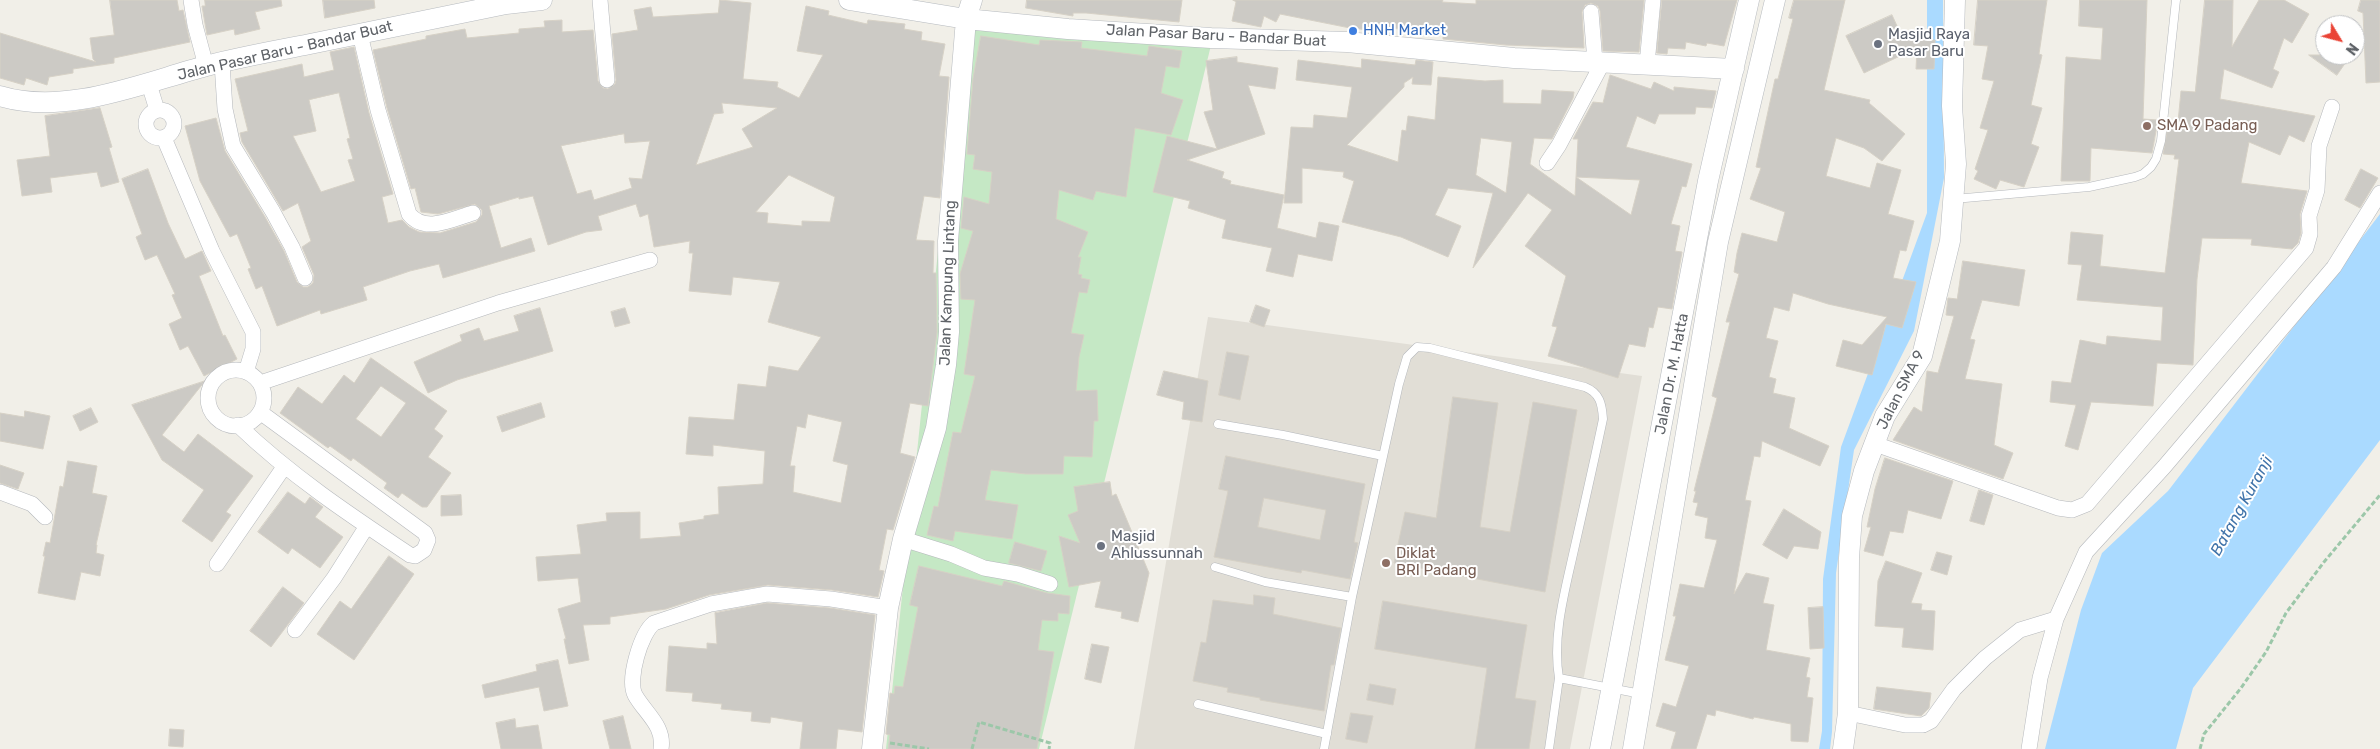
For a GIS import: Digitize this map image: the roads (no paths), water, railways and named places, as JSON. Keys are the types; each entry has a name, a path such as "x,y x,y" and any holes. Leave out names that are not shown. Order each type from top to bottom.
{"street":[{"path":"191,0 195,25 214,64 233,146 277,219 305,278"},
{"name":"Jalan Pasar Baru - Bandar Buat","path":"0,96 17,101 54,103 149,84 214,64 506,4 542,0"},
{"path":"600,0 607,80"},
{"name":"Jalan Pasar Baru - Bandar Buat","path":"849,0 966,19 1068,29 1211,38 1347,42 1462,54 1734,69"},
{"name":"Jalan Kampung Lintang","path":"872,745 888,608 903,539 936,428 946,364 949,332 948,241 966,19 972,0"},
{"path":"1647,64 1654,0"},
{"name":"Jalan Dr. M. Hatta","path":"1600,749 1708,181 1749,0"},
{"name":"Jalan Dr. M. Hatta","path":"1633,749 1718,242 1775,0"},
{"name":"Jalan SMA 9","path":"1843,749 1848,714 1849,558 1852,516 1864,471 1885,416 1922,356 1950,241 1956,164 1952,106 1955,0"},
{"path":"1547,163 1559,145 1599,62 1591,12"},
{"path":"360,34 378,110 409,214 417,221 430,225 473,213"},
{"path":"149,84 158,110 151,112 145,124 151,136 164,138 212,251 252,332 253,349 246,372"},
{"path":"1875,444 2058,508 2072,510 2087,504 2306,248 2310,234 2309,216 2317,190 2320,146 2332,106"},
{"path":"2029,749 2040,678 2056,619 2086,552 2164,467 2334,267 2380,193"},
{"path":"260,384 498,303 650,260"},
{"path":"1677,344 1699,348"},
{"path":"238,426 248,423 260,412 263,397 260,384 246,372 228,371 213,381 208,398 214,415 220,421 238,426 284,467 367,526 410,554 420,554 428,540 425,533 260,412"},
{"path":"217,564 284,467"},
{"path":"0,492 32,504 45,517"},
{"path":"295,630 334,578 367,526"},
{"path":"903,539 951,554 984,568 1018,574 1050,584"},
{"path":"661,749 662,740 658,728 634,694 633,686 640,644 648,628 654,623 712,604 767,594 831,599 888,608"},
{"path":"1848,714 1904,725 1923,725 1931,721 1954,689 1985,658 2020,630 2056,619"}],"lane":[{"path":"1954,198 2089,187 2144,174 2156,159 2161,140 2176,0"},
{"path":"1324,749 1352,597 1383,456 1407,357 1417,347 1430,348 1586,387 1596,394 1601,401 1603,418 1565,593 1556,648 1559,678 1549,749"},
{"path":"1218,424 1283,435 1383,456"},
{"path":"1215,567 1265,582 1352,597"},
{"path":"1559,678 1642,694"},
{"path":"1198,704 1327,734"}],"water":[{"path":"1927,0 1943,0 1944,178 1914,331 1854,450 1836,573 1832,732 1830,749 1819,749 1822,731 1823,579 1841,447 1927,213"},
{"name":"Batang Kuranji","path":"2380,214 2380,440 2193,688 2176,749 2045,749 2081,610 2102,553 2168,491"}],"place":[{"name":"HNH Market","path":"1353,31"},
{"name":"Masjid Raya Pasar Baru","path":"1878,44"},
{"name":"SMA 9 Padang","path":"2147,126"},
{"name":"Masjid Ahlussunnah","path":"1101,546"},
{"name":"Diklat BRI Padang","path":"1386,563"}]}
